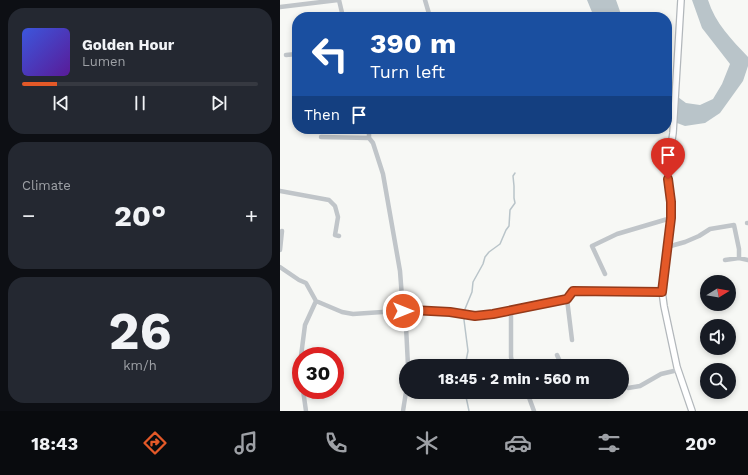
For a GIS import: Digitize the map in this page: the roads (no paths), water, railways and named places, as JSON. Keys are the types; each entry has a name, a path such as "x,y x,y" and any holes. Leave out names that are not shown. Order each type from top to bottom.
{"main road":[{"path":"681,0 673,133 668,166 671,218 662,292 678,370 692,411"}],"street":[{"path":"280,7 339,0 342,12"},
{"path":"426,0 429,12"},
{"path":"286,55 292,54"},
{"path":"369,134 369,138 373,143 384,181 400,271 403,311 406,326 408,359"},
{"path":"322,137 369,138"},
{"path":"280,191 329,200 335,206 338,217 336,235 339,236"},
{"path":"605,274 592,246 617,234 671,218"},
{"path":"667,247 685,242 710,229 734,225 739,249 739,258"},
{"path":"280,250 282,231"},
{"path":"725,260 739,258 748,260"},
{"path":"280,267 306,283 316,301 342,312 353,314 412,310 450,312 475,316 567,299 573,291 662,292"},
{"path":"567,299 572,340"},
{"path":"302,347 305,325 316,301"},
{"path":"511,310 511,359"},
{"path":"557,355 559,359"},
{"path":"629,388 640,386 661,374 678,370"},
{"path":"304,399 306,411"},
{"path":"403,411 405,399"},
{"path":"530,399 534,411"}],"waterway":[{"path":"465,313 465,309 472,292 473,282 483,264 485,257 500,244 509,226 510,210 515,203 513,176 515,173"},
{"path":"465,315 464,320 468,351 466,359"},
{"path":"466,399 469,411"}]}
